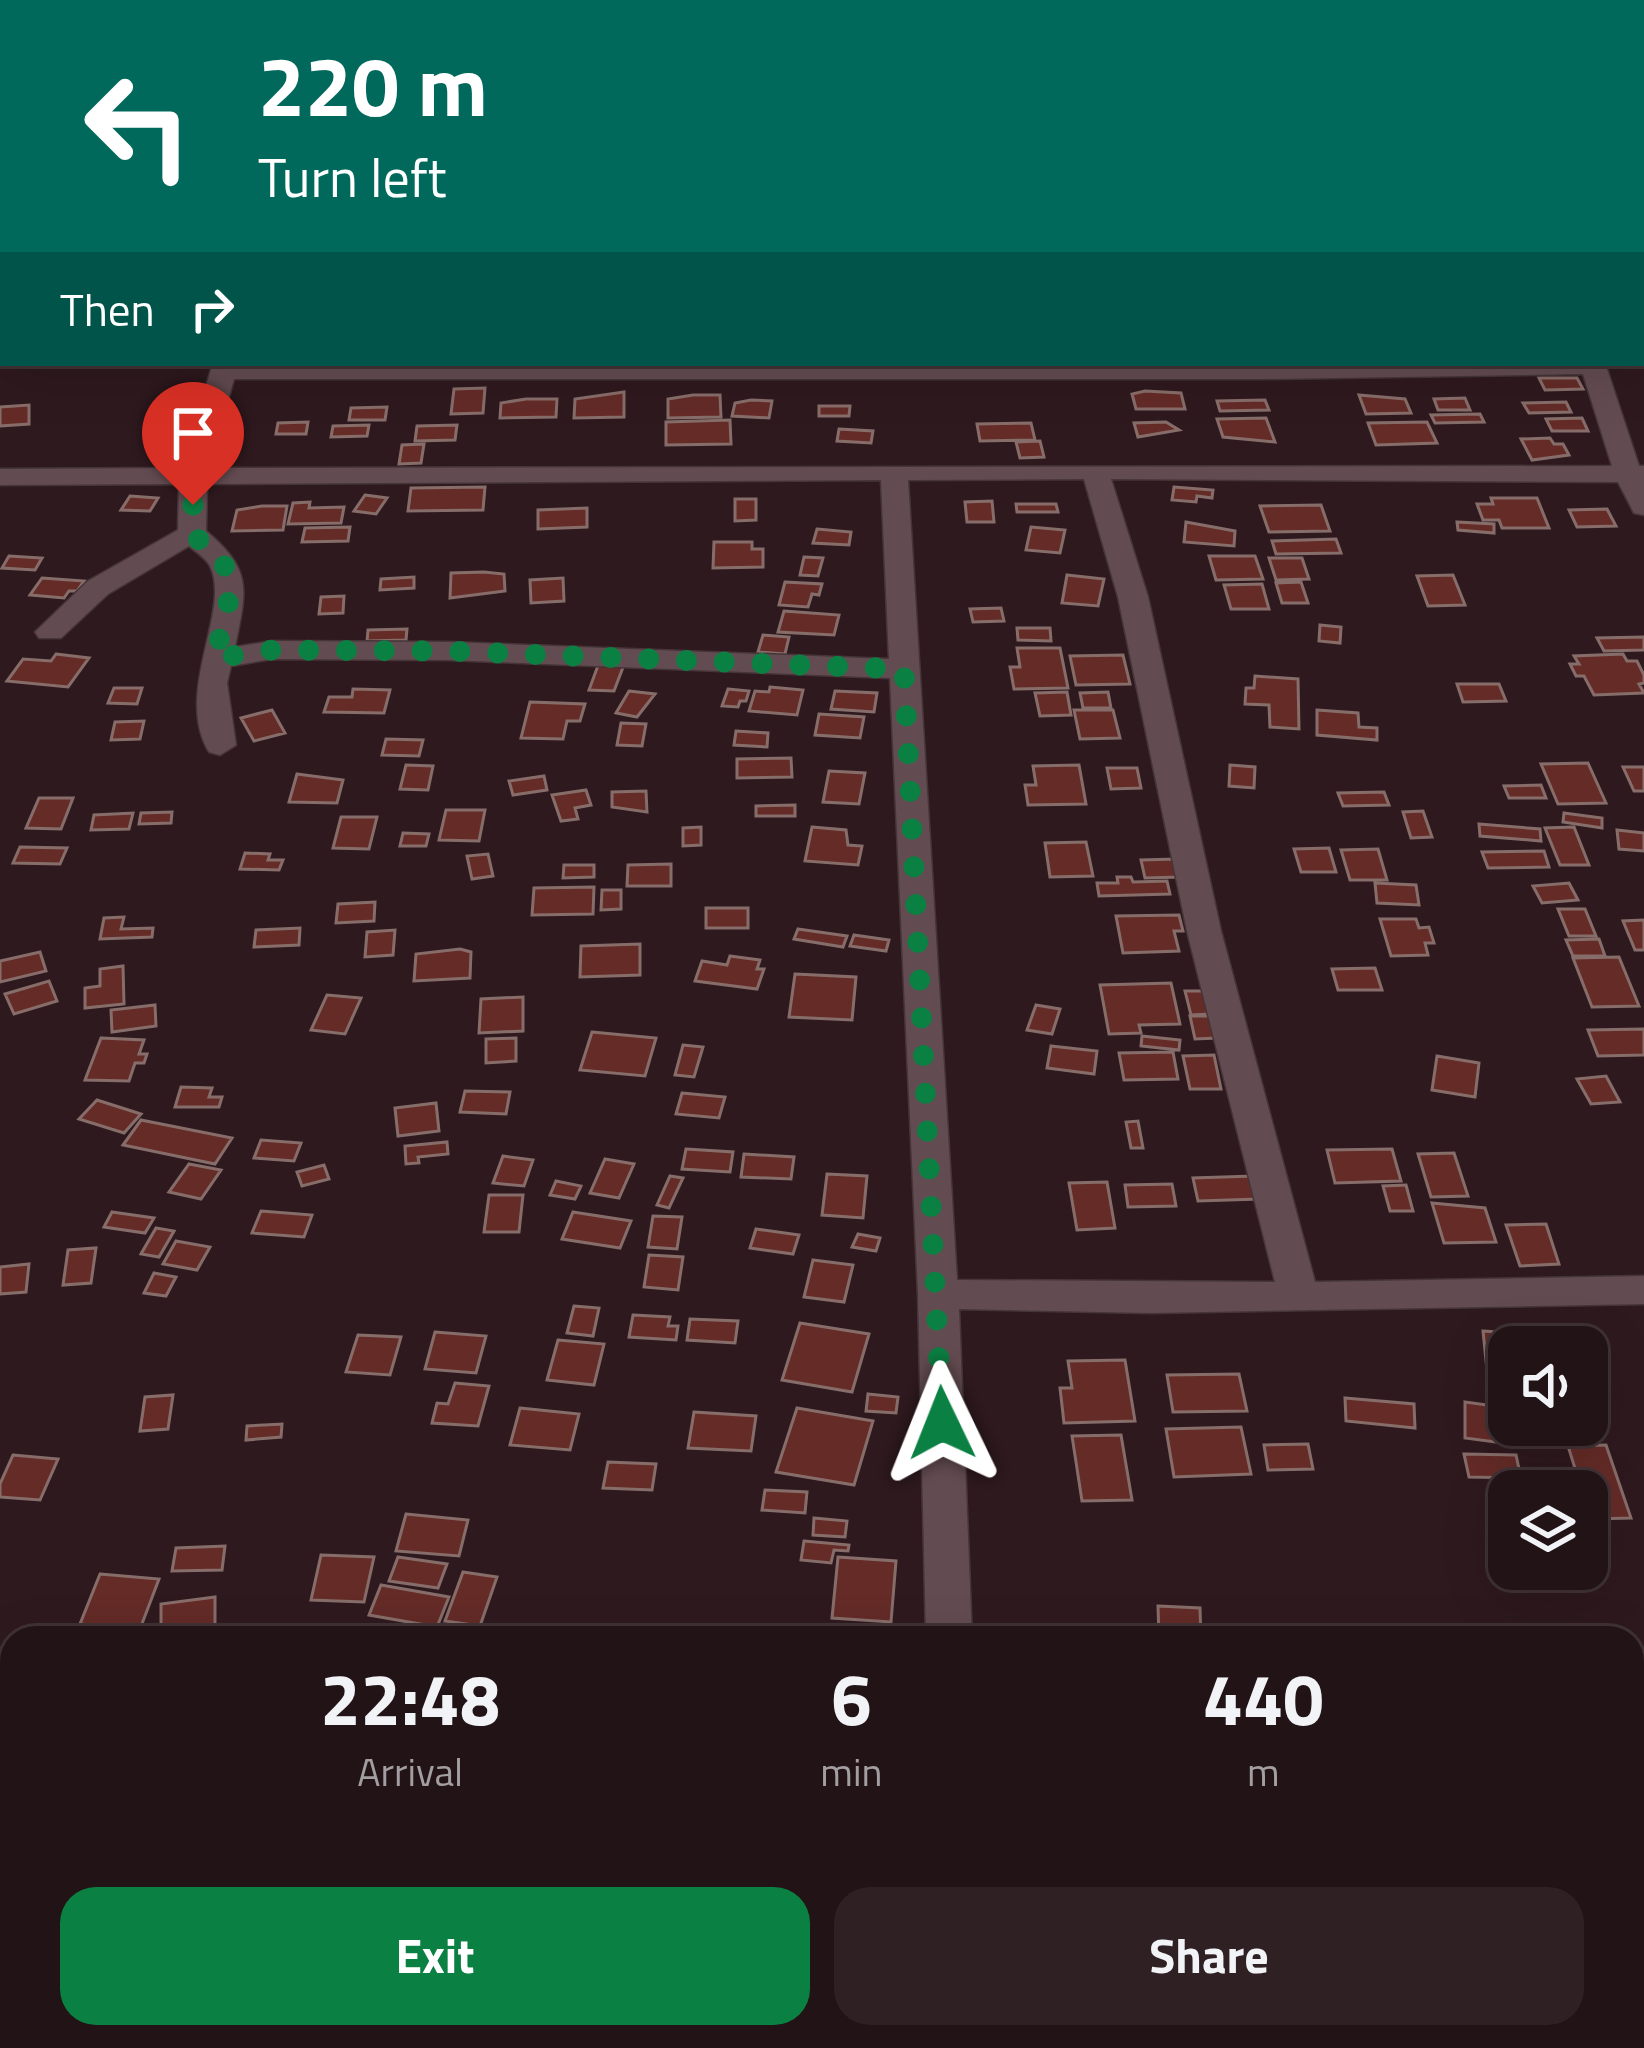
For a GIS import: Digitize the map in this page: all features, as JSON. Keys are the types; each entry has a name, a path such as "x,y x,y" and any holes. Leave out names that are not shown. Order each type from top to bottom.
{"street":[{"path":"192,534 194,475 225,367 681,366"},
{"path":"1594,366 1644,506"},
{"path":"0,477 1095,471 1636,474"},
{"path":"1095,471 1133,597 1204,931 1299,1296"},
{"path":"894,473 938,1294 949,1626"},
{"path":"50,632 70,607 115,575 192,534"},
{"path":"192,534 223,560 231,591 212,683 220,745"},
{"path":"215,658 272,650 449,651 904,669"},
{"path":"938,1294 1151,1299 1644,1290"}],"building":[{"path":"1539,378 1577,378 1583,389 1545,390"},
{"path":"485,388 483,413 451,414 454,389"},
{"path":"624,392 624,417 574,418 575,399"},
{"path":"1181,393 1185,409 1136,409 1132,394"},
{"path":"720,395 721,417 668,418 668,399"},
{"path":"1359,395 1405,399 1411,413 1366,414"},
{"path":"1465,398 1470,410 1438,410 1434,399"},
{"path":"557,399 556,417 500,418 501,403"},
{"path":"1265,400 1269,410 1220,411 1217,401"},
{"path":"772,401 769,418 732,416 735,403"},
{"path":"1566,402 1571,412 1529,413 1523,403"},
{"path":"185,404 196,405 181,415 188,415 184,422 154,421 158,414 181,410"},
{"path":"29,405 29,424 0,426 0,407"},
{"path":"819,406 850,406 849,416 819,416"},
{"path":"387,407 385,420 349,420 351,408"},
{"path":"1480,414 1484,422 1435,423 1431,415"},
{"path":"1266,418 1275,442 1223,437 1217,419"},
{"path":"1582,418 1588,431 1552,431 1546,419"},
{"path":"730,420 731,444 666,445 666,422"},
{"path":"308,422 306,434 276,434 278,423"},
{"path":"1166,422 1179,430 1138,437 1134,423"},
{"path":"1427,422 1437,443 1376,445 1368,423"},
{"path":"1031,423 1035,440 980,441 977,424"},
{"path":"369,425 367,436 331,437 333,426"},
{"path":"457,425 455,440 415,441 417,426"},
{"path":"839,429 873,431 871,443 837,441"},
{"path":"1550,438 1554,444 1563,444 1569,455 1532,460 1521,439"},
{"path":"1040,441 1044,457 1020,458 1016,442"},
{"path":"424,444 421,463 399,464 402,445"},
{"path":"485,487 483,510 408,511 411,488"},
{"path":"1174,487 1213,490 1212,498 1172,500"},
{"path":"365,495 387,498 376,514 354,511"},
{"path":"130,496 158,498 150,511 121,510"},
{"path":"1491,498 1537,498 1549,528 1502,528 1499,520 1483,520 1477,504 1493,504"},
{"path":"735,499 756,499 756,520 735,521"},
{"path":"992,501 994,522 967,522 965,502"},
{"path":"310,502 309,508 344,507 341,523 288,524 293,503"},
{"path":"1016,504 1056,504 1058,512 1017,512"},
{"path":"1321,505 1330,531 1269,532 1260,506"},
{"path":"287,506 283,530 232,531 237,510"},
{"path":"587,508 587,527 538,529 538,510"},
{"path":"1607,509 1616,526 1577,527 1569,510"},
{"path":"1186,522 1235,531 1234,546 1184,542"},
{"path":"1457,522 1494,524 1494,533 1458,530"},
{"path":"350,527 348,541 302,542 305,528"},
{"path":"1031,527 1065,530 1060,553 1026,550"},
{"path":"817,529 851,532 849,545 813,543"},
{"path":"1336,539 1341,553 1276,554 1272,541"},
{"path":"714,542 752,542 752,549 763,549 763,567 713,568"},
{"path":"9,556 42,558 35,570 2,568"},
{"path":"1209,556 1255,556 1263,579 1216,580"},
{"path":"804,557 823,558 818,576 800,575"},
{"path":"1269,558 1302,558 1309,579 1276,580"},
{"path":"451,573 504,574 505,591 450,598"},
{"path":"1067,575 1104,579 1098,606 1062,603"},
{"path":"1453,575 1465,605 1428,606 1417,576"},
{"path":"414,577 414,588 380,590 381,579"},
{"path":"42,578 84,581 64,598 30,595"},
{"path":"563,578 564,601 531,603 530,580"},
{"path":"785,582 822,584 808,607 779,605"},
{"path":"1301,582 1308,603 1282,603 1276,583"},
{"path":"1262,584 1269,609 1231,609 1224,585"},
{"path":"344,596 343,613 319,614 321,597"},
{"path":"1001,608 1004,621 973,622 970,609"},
{"path":"784,611 839,615 834,635 778,632"},
{"path":"1320,625 1341,627 1340,643 1319,641"},
{"path":"1017,628 1050,628 1051,641 1018,640"},
{"path":"407,629 406,640 367,641 368,630"},
{"path":"763,635 789,637 785,654 758,652"},
{"path":"1644,637 1644,650 1604,651 1597,638"},
{"path":"1017,648 1060,648 1068,688 1014,689 1010,667 1020,667"},
{"path":"56,654 89,658 68,687 7,681 23,659 51,661"},
{"path":"1623,654 1627,661 1637,661 1644,675 1644,683 1639,684 1644,693 1594,695 1584,676 1576,676 1570,664 1579,664 1574,656"},
{"path":"1123,655 1130,684 1076,685 1070,656"},
{"path":"600,660 625,662 614,691 589,690"},
{"path":"1255,676 1298,679 1299,729 1270,727 1269,705 1245,704 1246,688 1254,688"},
{"path":"1457,684 1499,684 1506,701 1463,702"},
{"path":"770,687 803,690 797,715 749,711 755,691 769,692"},
{"path":"114,688 142,688 137,704 108,703"},
{"path":"353,689 390,690 384,713 324,712 329,697 352,697"},
{"path":"728,689 749,691 746,701 738,707 722,706"},
{"path":"629,691 655,694 637,717 616,713"},
{"path":"835,691 877,693 874,712 831,709"},
{"path":"1067,692 1071,715 1040,716 1035,693"},
{"path":"1108,692 1111,708 1083,708 1080,693"},
{"path":"530,702 585,704 580,721 567,721 563,739 521,738"},
{"path":"272,710 285,733 254,741 241,718"},
{"path":"1074,710 1113,710 1120,738 1080,739"},
{"path":"1317,710 1358,713 1359,727 1377,728 1377,740 1317,735"},
{"path":"819,714 864,717 860,738 815,735"},
{"path":"144,721 140,739 111,740 115,722"},
{"path":"621,723 646,724 642,746 617,745"},
{"path":"736,731 768,733 767,747 734,745"},
{"path":"386,739 423,740 419,756 382,755"},
{"path":"791,758 792,777 737,778 737,759"},
{"path":"1588,763 1606,803 1558,804 1541,764"},
{"path":"406,765 433,766 428,790 400,789"},
{"path":"1079,765 1086,804 1028,805 1025,785 1036,785 1033,766"},
{"path":"1230,765 1255,767 1254,788 1229,786"},
{"path":"1623,767 1644,767 1644,791 1634,791"},
{"path":"1107,768 1137,768 1141,788 1111,789"},
{"path":"829,771 865,773 859,804 823,802"},
{"path":"297,774 343,780 337,803 289,802"},
{"path":"544,776 547,790 513,795 509,781"},
{"path":"1541,785 1546,798 1509,798 1504,786"},
{"path":"586,790 591,805 575,808 578,819 561,821 552,795"},
{"path":"646,791 647,812 612,807 612,792"},
{"path":"1384,792 1389,805 1343,806 1338,793"},
{"path":"39,798 73,798 61,829 26,828"},
{"path":"795,805 795,816 756,816 756,806"},
{"path":"446,810 485,810 479,841 439,840"},
{"path":"1423,811 1432,837 1411,838 1403,812"},
{"path":"172,812 171,823 139,824 141,813"},
{"path":"133,813 129,829 91,830 94,815"},
{"path":"1564,813 1602,818 1602,828 1563,822"},
{"path":"341,817 377,817 369,849 333,848"},
{"path":"1479,824 1540,829 1541,841 1480,836"},
{"path":"701,827 701,845 683,846 683,828"},
{"path":"812,827 846,830 848,845 862,846 858,865 805,861"},
{"path":"1574,827 1589,865 1560,865 1545,828"},
{"path":"1617,830 1644,833 1644,851 1619,849"},
{"path":"403,833 429,834 426,846 400,846"},
{"path":"1086,842 1093,876 1050,877 1045,843"},
{"path":"20,847 67,848 60,864 13,863"},
{"path":"1329,848 1336,872 1301,872 1294,849"},
{"path":"1378,849 1387,880 1350,880 1341,850"},
{"path":"1544,851 1549,867 1488,868 1482,852"},
{"path":"245,853 283,860 279,870 240,869"},
{"path":"488,854 493,876 472,879 467,856"},
{"path":"1176,859 1180,877 1145,878 1141,860"},
{"path":"671,864 671,886 627,886 628,865"},
{"path":"564,865 594,865 594,877 563,878"},
{"path":"1117,877 1131,877 1133,882 1167,881 1170,894 1099,896 1097,883 1118,883"},
{"path":"1375,883 1416,885 1419,905 1377,903"},
{"path":"1569,883 1578,900 1542,903 1533,886"},
{"path":"594,887 593,914 532,915 534,888"},
{"path":"602,890 621,890 621,909 601,910"},
{"path":"375,902 374,921 336,923 338,904"},
{"path":"706,908 748,908 748,928 706,928"},
{"path":"1558,909 1585,909 1596,936 1569,936"},
{"path":"1179,915 1183,931 1174,931 1179,951 1123,953 1116,916"},
{"path":"124,917 121,929 153,928 152,937 100,939 104,918"},
{"path":"1380,919 1416,919 1419,928 1429,927 1434,943 1425,943 1428,955 1391,956"},
{"path":"1644,920 1644,950 1635,950 1623,921"},
{"path":"300,928 299,945 254,947 256,930"},
{"path":"798,929 847,936 843,947 794,939"},
{"path":"395,930 393,955 365,957 367,932"},
{"path":"854,935 889,940 886,951 850,946"},
{"path":"1599,939 1605,956 1573,956 1566,940"},
{"path":"640,944 640,975 580,977 581,946"},
{"path":"40,952 46,971 0,982 0,961"},
{"path":"471,952 470,978 414,981 416,954"},
{"path":"730,956 760,960 757,969 764,969 757,989 695,981 702,961 727,965"},
{"path":"1619,957 1639,1006 1592,1007 1573,958"},
{"path":"123,966 124,1004 85,1008 85,988 100,986 100,969"},
{"path":"1375,968 1382,990 1338,990 1332,969"},
{"path":"795,974 856,977 852,1020 789,1017"},
{"path":"49,981 57,1001 14,1014 5,994"},
{"path":"1171,983 1180,1024 1139,1025 1141,1033 1109,1034 1100,985"},
{"path":"1185,991 1205,991 1210,1014 1191,1015"},
{"path":"327,995 361,998 345,1034 311,1030"},
{"path":"523,997 523,1031 479,1033 481,999"},
{"path":"155,1005 156,1026 112,1032 111,1010"},
{"path":"1036,1005 1060,1009 1052,1034 1027,1030"},
{"path":"1190,1016 1211,1016 1217,1038 1195,1039"},
{"path":"1644,1029 1644,1055 1598,1056 1588,1030"},
{"path":"592,1032 656,1038 645,1076 580,1070"},
{"path":"1142,1036 1180,1040 1179,1050 1141,1046"},
{"path":"101,1038 144,1040 139,1054 147,1054 144,1063 135,1063 129,1081 85,1080"},
{"path":"516,1038 516,1061 486,1063 486,1039"},
{"path":"683,1045 703,1047 694,1077 675,1075"},
{"path":"1051,1046 1097,1051 1094,1074 1047,1068"},
{"path":"1173,1052 1178,1079 1124,1080 1119,1053"},
{"path":"1214,1055 1221,1089 1190,1089 1183,1056"},
{"path":"1437,1056 1479,1063 1475,1097 1432,1090"},
{"path":"1606,1076 1620,1102 1591,1104 1577,1079"},
{"path":"181,1087 212,1088 209,1097 222,1097 219,1107 175,1107"},
{"path":"465,1091 510,1092 506,1114 460,1112"},
{"path":"682,1093 725,1097 719,1118 676,1114"},
{"path":"97,1100 141,1114 124,1133 79,1119"},
{"path":"436,1103 439,1131 398,1136 395,1108"},
{"path":"141,1120 232,1138 215,1164 123,1145"},
{"path":"1138,1121 1143,1148 1131,1148 1126,1122"},
{"path":"261,1140 301,1143 294,1161 254,1158"},
{"path":"447,1142 448,1154 418,1157 419,1163 406,1164 405,1146"},
{"path":"686,1149 733,1152 730,1172 682,1169"},
{"path":"1392,1149 1401,1181 1335,1183 1327,1150"},
{"path":"1454,1153 1468,1196 1431,1197 1418,1154"},
{"path":"744,1154 794,1157 791,1179 741,1177"},
{"path":"503,1156 533,1160 524,1186 493,1183"},
{"path":"605,1159 634,1164 619,1198 590,1193"},
{"path":"189,1164 221,1170 201,1199 169,1192"},
{"path":"324,1165 329,1179 302,1186 297,1172"},
{"path":"827,1174 867,1176 863,1218 822,1215"},
{"path":"670,1176 683,1178 669,1208 657,1205"},
{"path":"1254,1176 1259,1199 1198,1201 1193,1178"},
{"path":"556,1181 581,1186 575,1199 550,1195"},
{"path":"1107,1182 1115,1228 1077,1230 1069,1183"},
{"path":"1172,1184 1176,1206 1128,1207 1125,1185"},
{"path":"1406,1185 1413,1211 1390,1211 1383,1186"},
{"path":"489,1195 523,1195 519,1232 484,1232"},
{"path":"1432,1203 1485,1208 1496,1242 1444,1243"},
{"path":"261,1211 312,1215 304,1237 252,1233"},
{"path":"112,1212 154,1218 145,1233 104,1227"},
{"path":"573,1212 631,1221 620,1248 562,1239"},
{"path":"653,1216 682,1217 677,1249 648,1247"},
{"path":"1546,1224 1559,1264 1520,1266 1506,1225"},
{"path":"156,1228 174,1231 159,1257 141,1254"},
{"path":"756,1229 799,1235 793,1254 750,1248"},
{"path":"858,1234 880,1238 876,1251 852,1247"},
{"path":"176,1241 210,1247 197,1270 163,1264"},
{"path":"96,1248 91,1283 63,1285 68,1250"},
{"path":"649,1255 683,1257 678,1290 644,1287"},
{"path":"813,1260 853,1265 844,1302 804,1297"},
{"path":"29,1264 26,1292 0,1294 0,1267"},
{"path":"154,1273 176,1277 166,1296 144,1293"},
{"path":"574,1306 599,1308 593,1336 567,1333"},
{"path":"633,1315 670,1317 668,1326 678,1326 676,1340 629,1337"},
{"path":"690,1319 738,1321 735,1343 687,1340"},
{"path":"800,1323 869,1334 852,1392 782,1380"},
{"path":"1483,1331 1488,1331 1487,1370"},
{"path":"435,1332 486,1336 476,1373 425,1369"},
{"path":"358,1335 401,1337 390,1375 346,1372"},
{"path":"558,1340 604,1344 594,1385 547,1380"},
{"path":"1125,1360 1135,1421 1064,1423 1060,1388 1072,1388 1068,1361"},
{"path":"1239,1374 1247,1411 1173,1412 1167,1375"},
{"path":"455,1383 489,1386 478,1426 432,1423 437,1403 448,1404"},
{"path":"868,1394 898,1397 896,1413 866,1411"},
{"path":"173,1395 168,1429 140,1431 145,1397"},
{"path":"1345,1398 1414,1404 1415,1428 1346,1421"},
{"path":"1465,1402 1488,1405 1488,1441 1465,1438"},
{"path":"520,1408 579,1414 570,1450 510,1445"},
{"path":"797,1408 873,1421 854,1485 776,1472"},
{"path":"694,1412 756,1416 751,1451 688,1448"},
{"path":"282,1424 281,1437 246,1440 247,1426"},
{"path":"1241,1427 1251,1474 1174,1477 1166,1429"},
{"path":"1121,1435 1132,1500 1082,1501 1072,1436"},
{"path":"1308,1444 1313,1469 1268,1470 1264,1445"},
{"path":"1568,1446 1606,1446 1631,1518 1608,1519 1608,1470 1575,1470"},
{"path":"1464,1454 1516,1455 1519,1470 1488,1470 1488,1477 1469,1477"},
{"path":"13,1455 58,1459 40,1500 0,1497 0,1484"},
{"path":"608,1462 656,1464 652,1490 603,1488"},
{"path":"765,1490 807,1492 805,1513 762,1510"},
{"path":"406,1514 468,1520 459,1556 396,1551"},
{"path":"814,1518 847,1521 845,1537 813,1535"},
{"path":"804,1541 849,1545 848,1551 834,1550 831,1563 801,1560"},
{"path":"225,1546 222,1570 172,1571 176,1548"},
{"path":"321,1555 374,1557 364,1602 311,1600"},
{"path":"398,1557 447,1564 438,1588 389,1581"},
{"path":"838,1557 896,1561 891,1622 832,1618"},
{"path":"463,1572 497,1577 480,1626 445,1621"},
{"path":"100,1574 159,1579 141,1626 80,1624"},
{"path":"381,1585 449,1597 437,1626 369,1615"},
{"path":"215,1597 215,1626 161,1626 161,1604"},
{"path":"1158,1606 1200,1608 1201,1626 1159,1626"}],"route":[{"path":"193,505 192,534 223,560 231,591 215,658 272,650 449,651 904,669 942,1423"}]}
